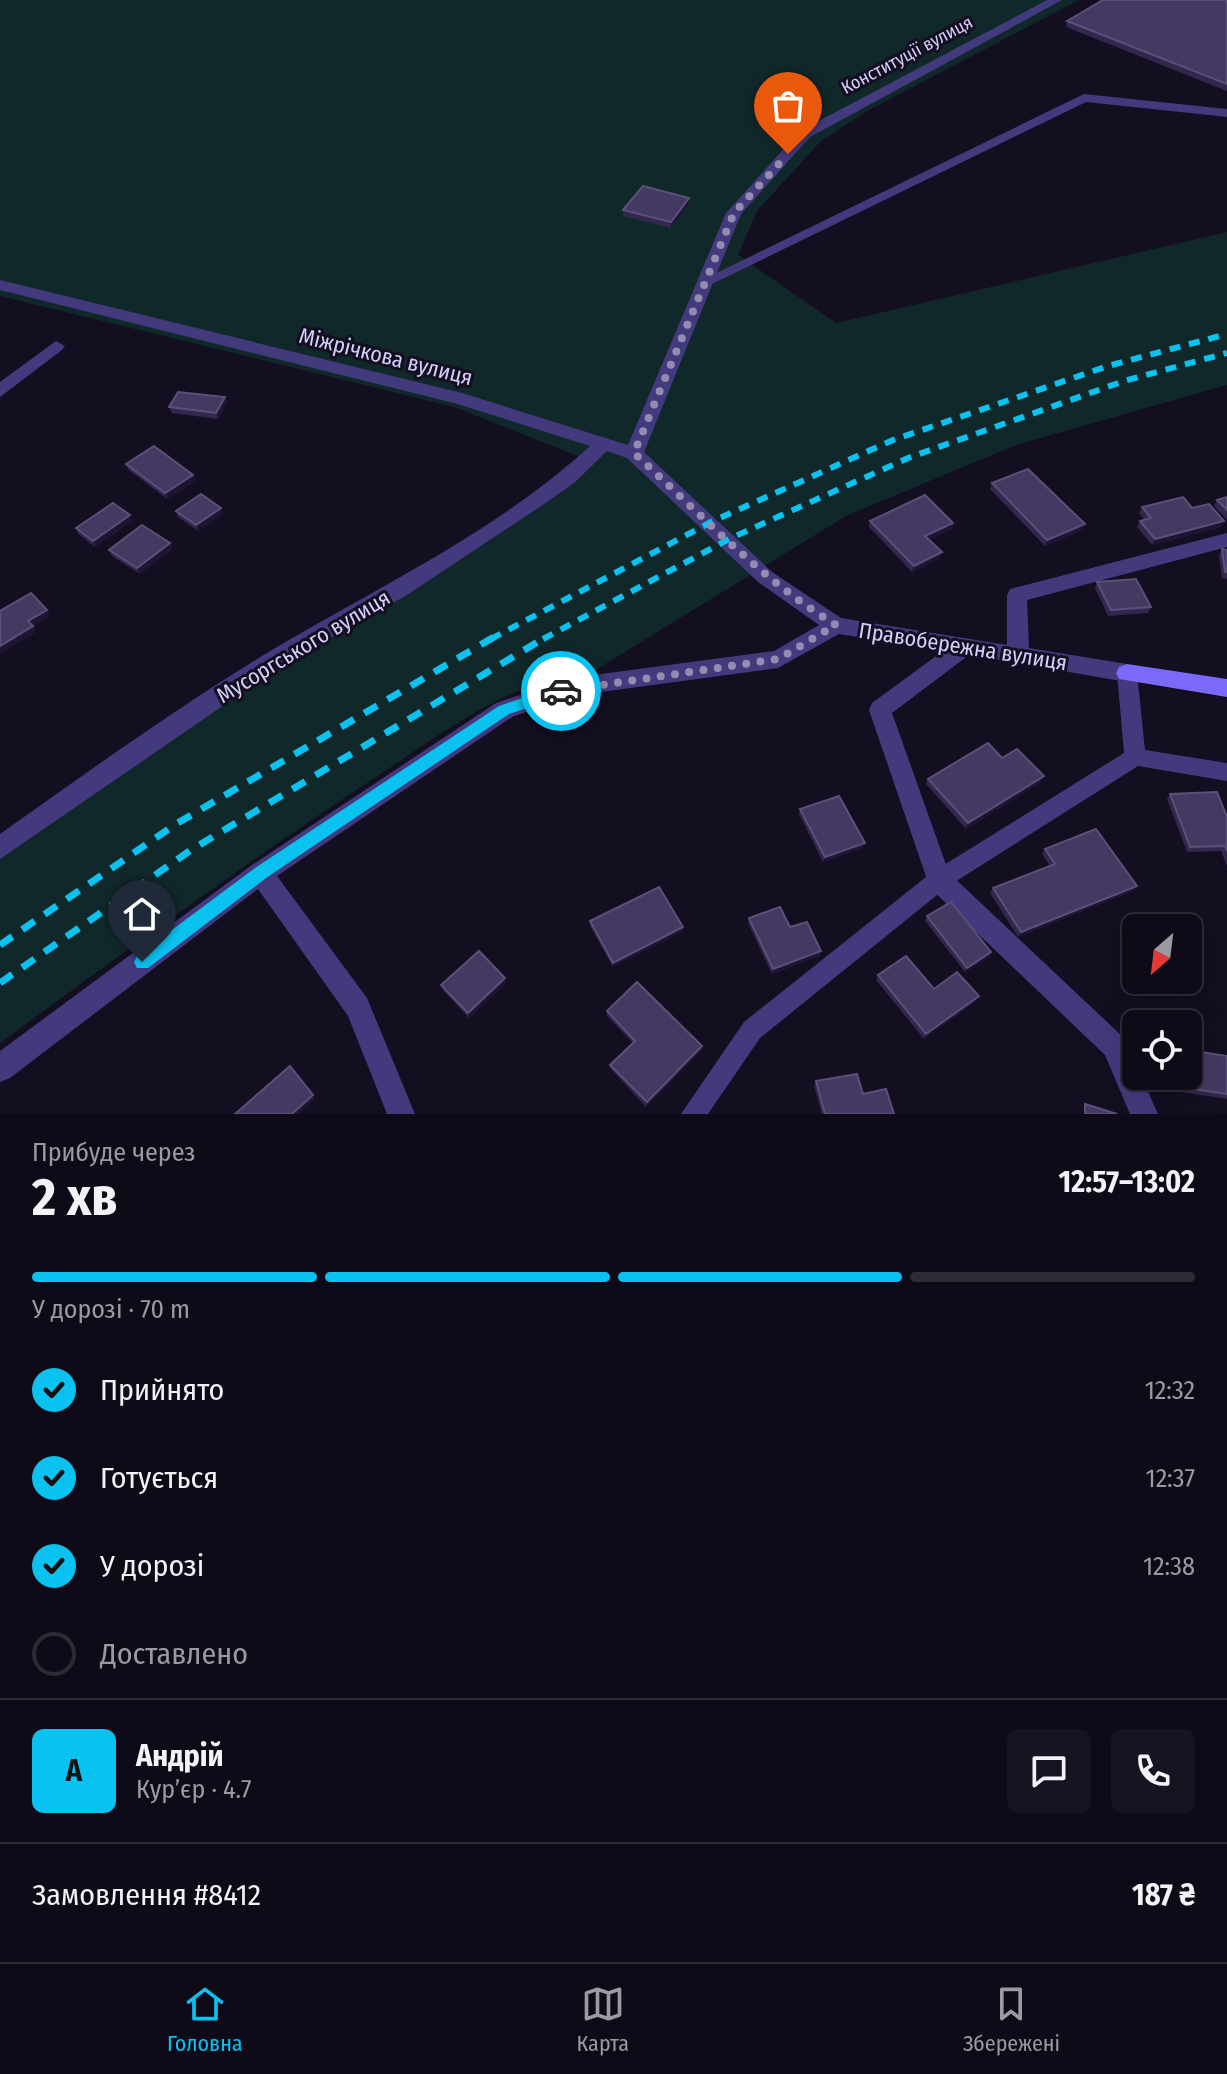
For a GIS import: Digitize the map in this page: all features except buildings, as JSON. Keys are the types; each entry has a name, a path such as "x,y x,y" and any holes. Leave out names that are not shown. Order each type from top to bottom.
{"street":[{"name":"Конституції вулиця","path":"634,453 734,213 805,134 1056,0"},
{"name":"Міжрічкова вулиця","path":"0,285 462,399 634,453 729,539"},
{"path":"0,391 56,346"},
{"name":"Мусоргського вулиця","path":"0,848 112,767 270,662 400,589 537,499 567,478 605,443"},
{"name":"Правобережна вулиця","path":"729,539 765,577 799,603 836,625 963,648 1227,688"},
{"path":"1018,656 1017,595 1227,540"},
{"path":"0,1068 261,873 504,710 571,687 778,659 836,625"},
{"path":"963,648 880,710 939,880 1114,1046 1144,1114"},
{"path":"261,873 358,1007 401,1114"}],"lane":[{"path":"705,282 1084,98 1227,113"},
{"path":"1127,673 1135,757"},
{"path":"693,1114 752,1030 939,880 1135,757 1227,772"}],"green space":[{"path":"0,0 1079,0 869,110 821,141 757,211 738,255 836,323 1227,232 1227,385 1016,445 846,516 589,674 532,685 476,712 278,843 0,1043 0,850 590,461 454,407 0,296"}],"railway":[{"path":"491,639 711,522 893,440 1108,366 1227,334"},
{"path":"543,639 729,539 908,458 1124,381 1227,353"},
{"path":"0,945 176,824 494,637"},
{"path":"0,983 191,850 546,637"}],"way so far":[{"path":"561,691 571,687 778,659 836,625 799,603 765,577 729,539 634,453 734,213 788,154"}],"route":[{"path":"142,962 261,873 504,710 561,691"}]}
